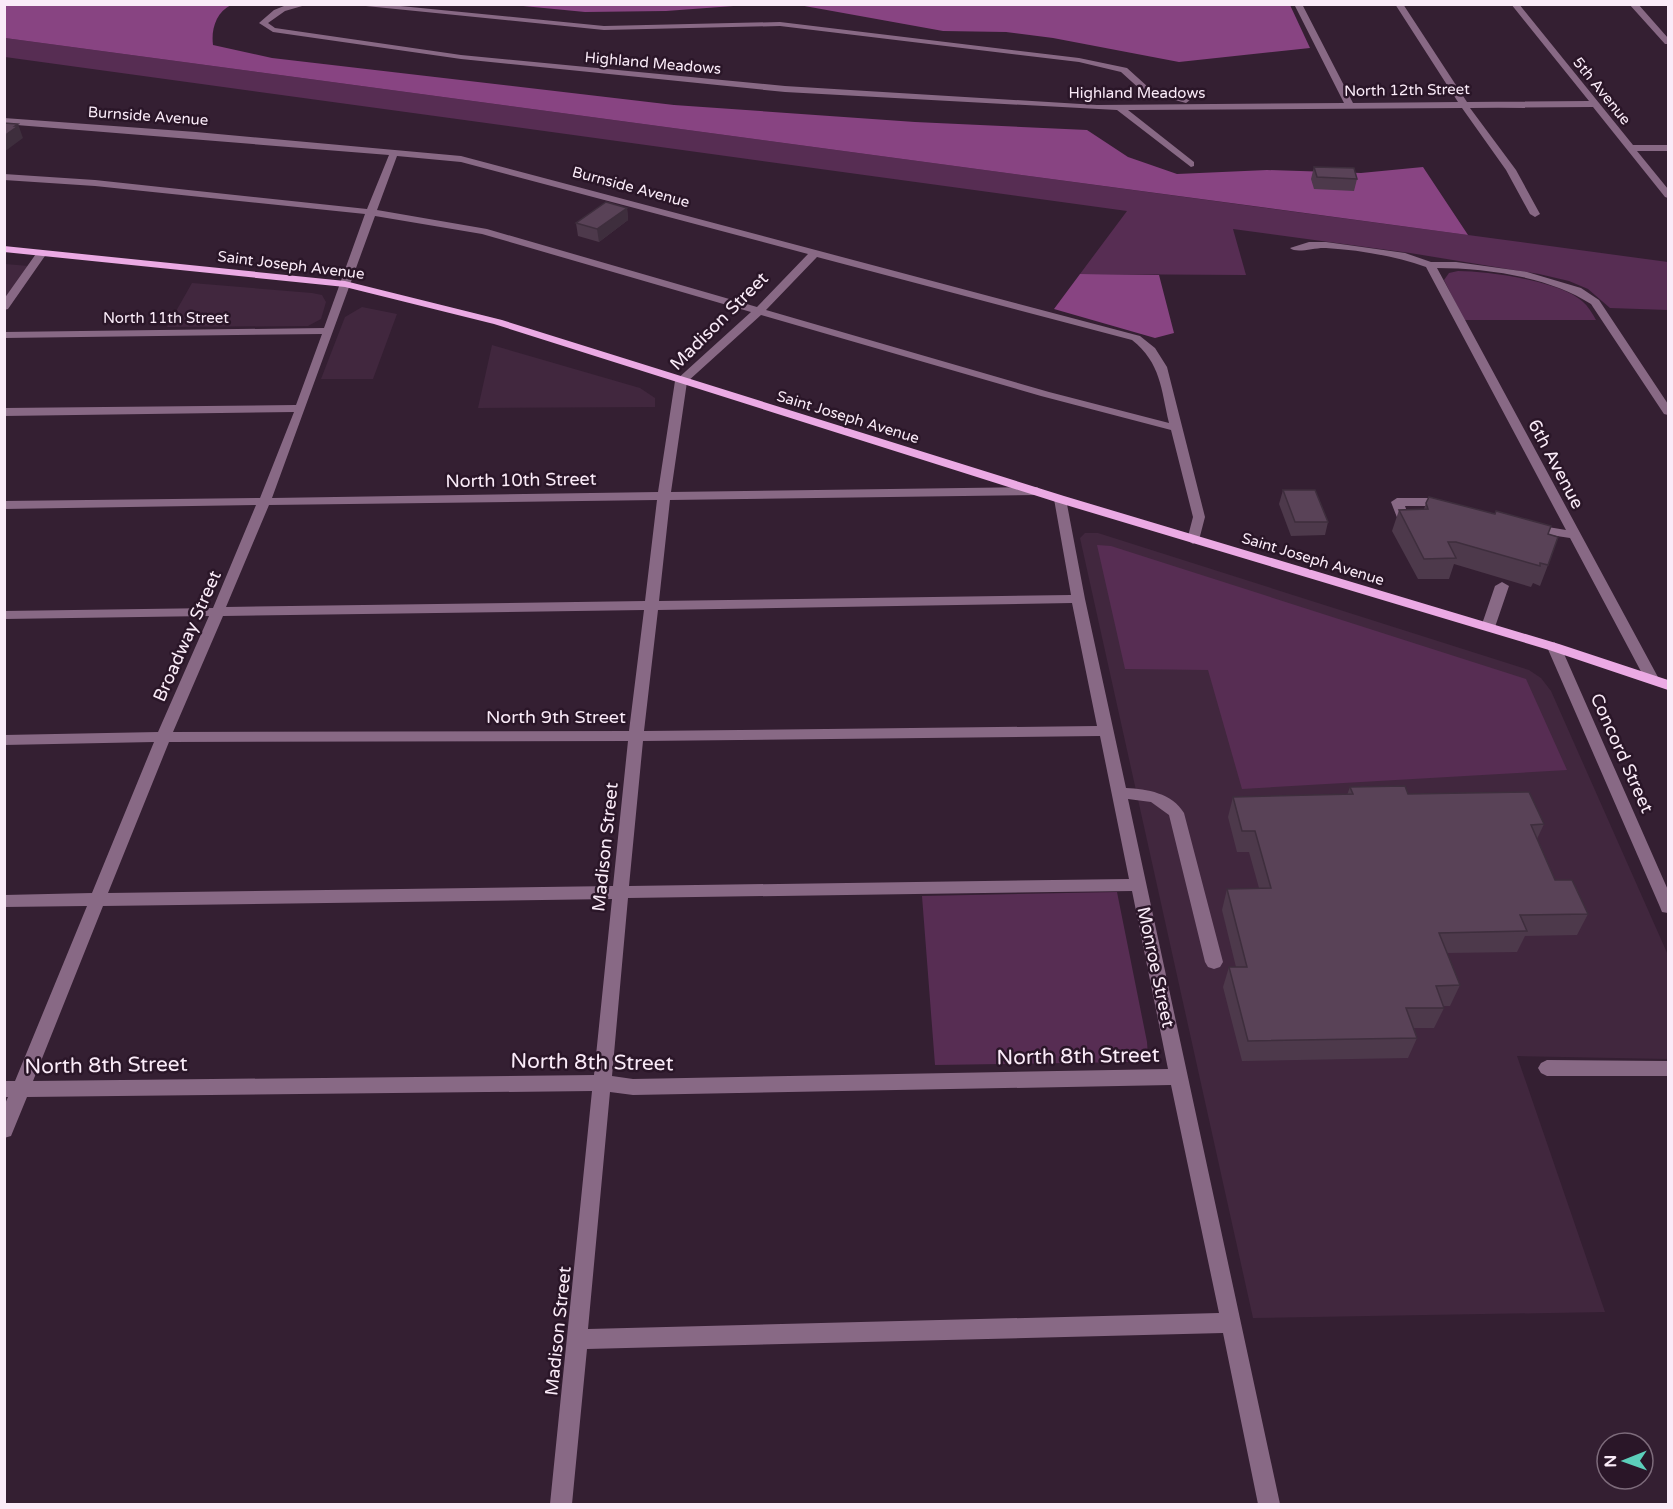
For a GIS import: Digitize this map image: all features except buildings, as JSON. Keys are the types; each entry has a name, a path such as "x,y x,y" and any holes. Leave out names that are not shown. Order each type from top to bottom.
{"main road":[{"name":"Saint Joseph Avenue","path":"4,249 345,284 498,322 1060,499 1554,647 1668,685"}],"street":[{"name":"Highland Meadows","path":"305,4 282,8 263,23 273,30 303,35 461,57 615,74 1036,105 1219,106"},
{"name":"Highland Meadows","path":"350,4 604,28 750,23 818,28 1112,66 1124,70 1145,89 1171,97 1219,106"},
{"path":"1298,4 1349,105"},
{"path":"1399,4 1463,104 1513,170 1535,214"},
{"name":"5th Avenue","path":"1515,4 1668,195"},
{"path":"1633,4 1668,42"},
{"name":"North 12th Street","path":"1219,106 1595,104"},
{"path":"1118,107 1191,164"},
{"name":"Burnside Avenue","path":"4,121 196,135 461,159 1110,330 1144,342 1161,367 1199,517 1193,540"},
{"path":"1630,148 1668,148"},
{"name":"Broadway Street","path":"4,1130 13,1089 97,900 264,501 370,212 394,153"},
{"path":"4,177 94,183 370,212 483,231 1045,394 1176,428"},
{"path":"1296,248 1326,245 1405,256 1430,265 1527,275 1577,290 1595,302 1668,412"},
{"name":"Madison Street","path":"561,1504 636,736 664,496 681,381 758,312 816,252"},
{"path":"4,307 42,253"},
{"name":"6th Avenue","path":"1430,265 1652,679"},
{"name":"North 11th Street","path":"4,335 328,331"},
{"path":"4,412 300,408"},
{"name":"North 10th Street","path":"4,505 1037,491"},
{"name":"Monroe Street","path":"1060,499 1078,599 1269,1504"},
{"path":"1404,520 1397,502 1430,502 1464,511"},
{"path":"1520,527 1574,535"},
{"path":"1488,627 1502,586"},
{"path":"4,615 1078,599"},
{"name":"Concord Street","path":"1554,647 1668,908"},
{"name":"North 9th Street","path":"4,740 164,736 636,736 1107,731"},
{"path":"1119,793 1151,795 1166,801 1176,813 1214,962"},
{"path":"4,901 1138,885"},
{"path":"1547,1068 1668,1070"},
{"name":"North 8th Street","path":"13,1089 602,1083 633,1087 1180,1077"},
{"path":"577,1339 1232,1323"}],"shaded area":[{"path":"5,5 231,5 218,17 213,33 213,45 272,58 674,105 915,122 1087,130 1128,157 1177,174 1267,170 1361,173 1423,167 1468,235 5,38"},
{"path":"513,5 747,5 666,11 585,12"},
{"path":"799,5 1290,5 1310,48 1179,62 1053,38 1006,32 943,31"},
{"path":"5,38 1668,262 1668,310 1610,308 1588,289 1569,281 1539,274 1410,253 1233,229 1246,275 1080,274 1127,211 5,57"},
{"path":"5,264 29,266 5,299"},
{"path":"1458,271 1523,278 1558,288 1582,301 1596,320 1464,320 1444,280 1449,273"},
{"path":"1080,274 1159,275 1174,333 1155,338 1054,309"},
{"path":"192,283 312,293 322,295 326,302 321,319 308,326 167,327"},
{"path":"362,307 397,314 373,379 321,379 345,317"},
{"path":"492,345 640,388 655,398 655,407 478,408"},
{"path":"1085,533 1098,533 1529,670 1541,678 1551,691 1668,955 1668,1059 1517,1056 1605,1312 1253,1318 1080,538"},
{"path":"1097,545 1111,546 1526,679 1567,770 1242,789 1208,670 1125,669"},
{"path":"1117,892 1148,1056 1134,1062 935,1065 922,896"}]}
